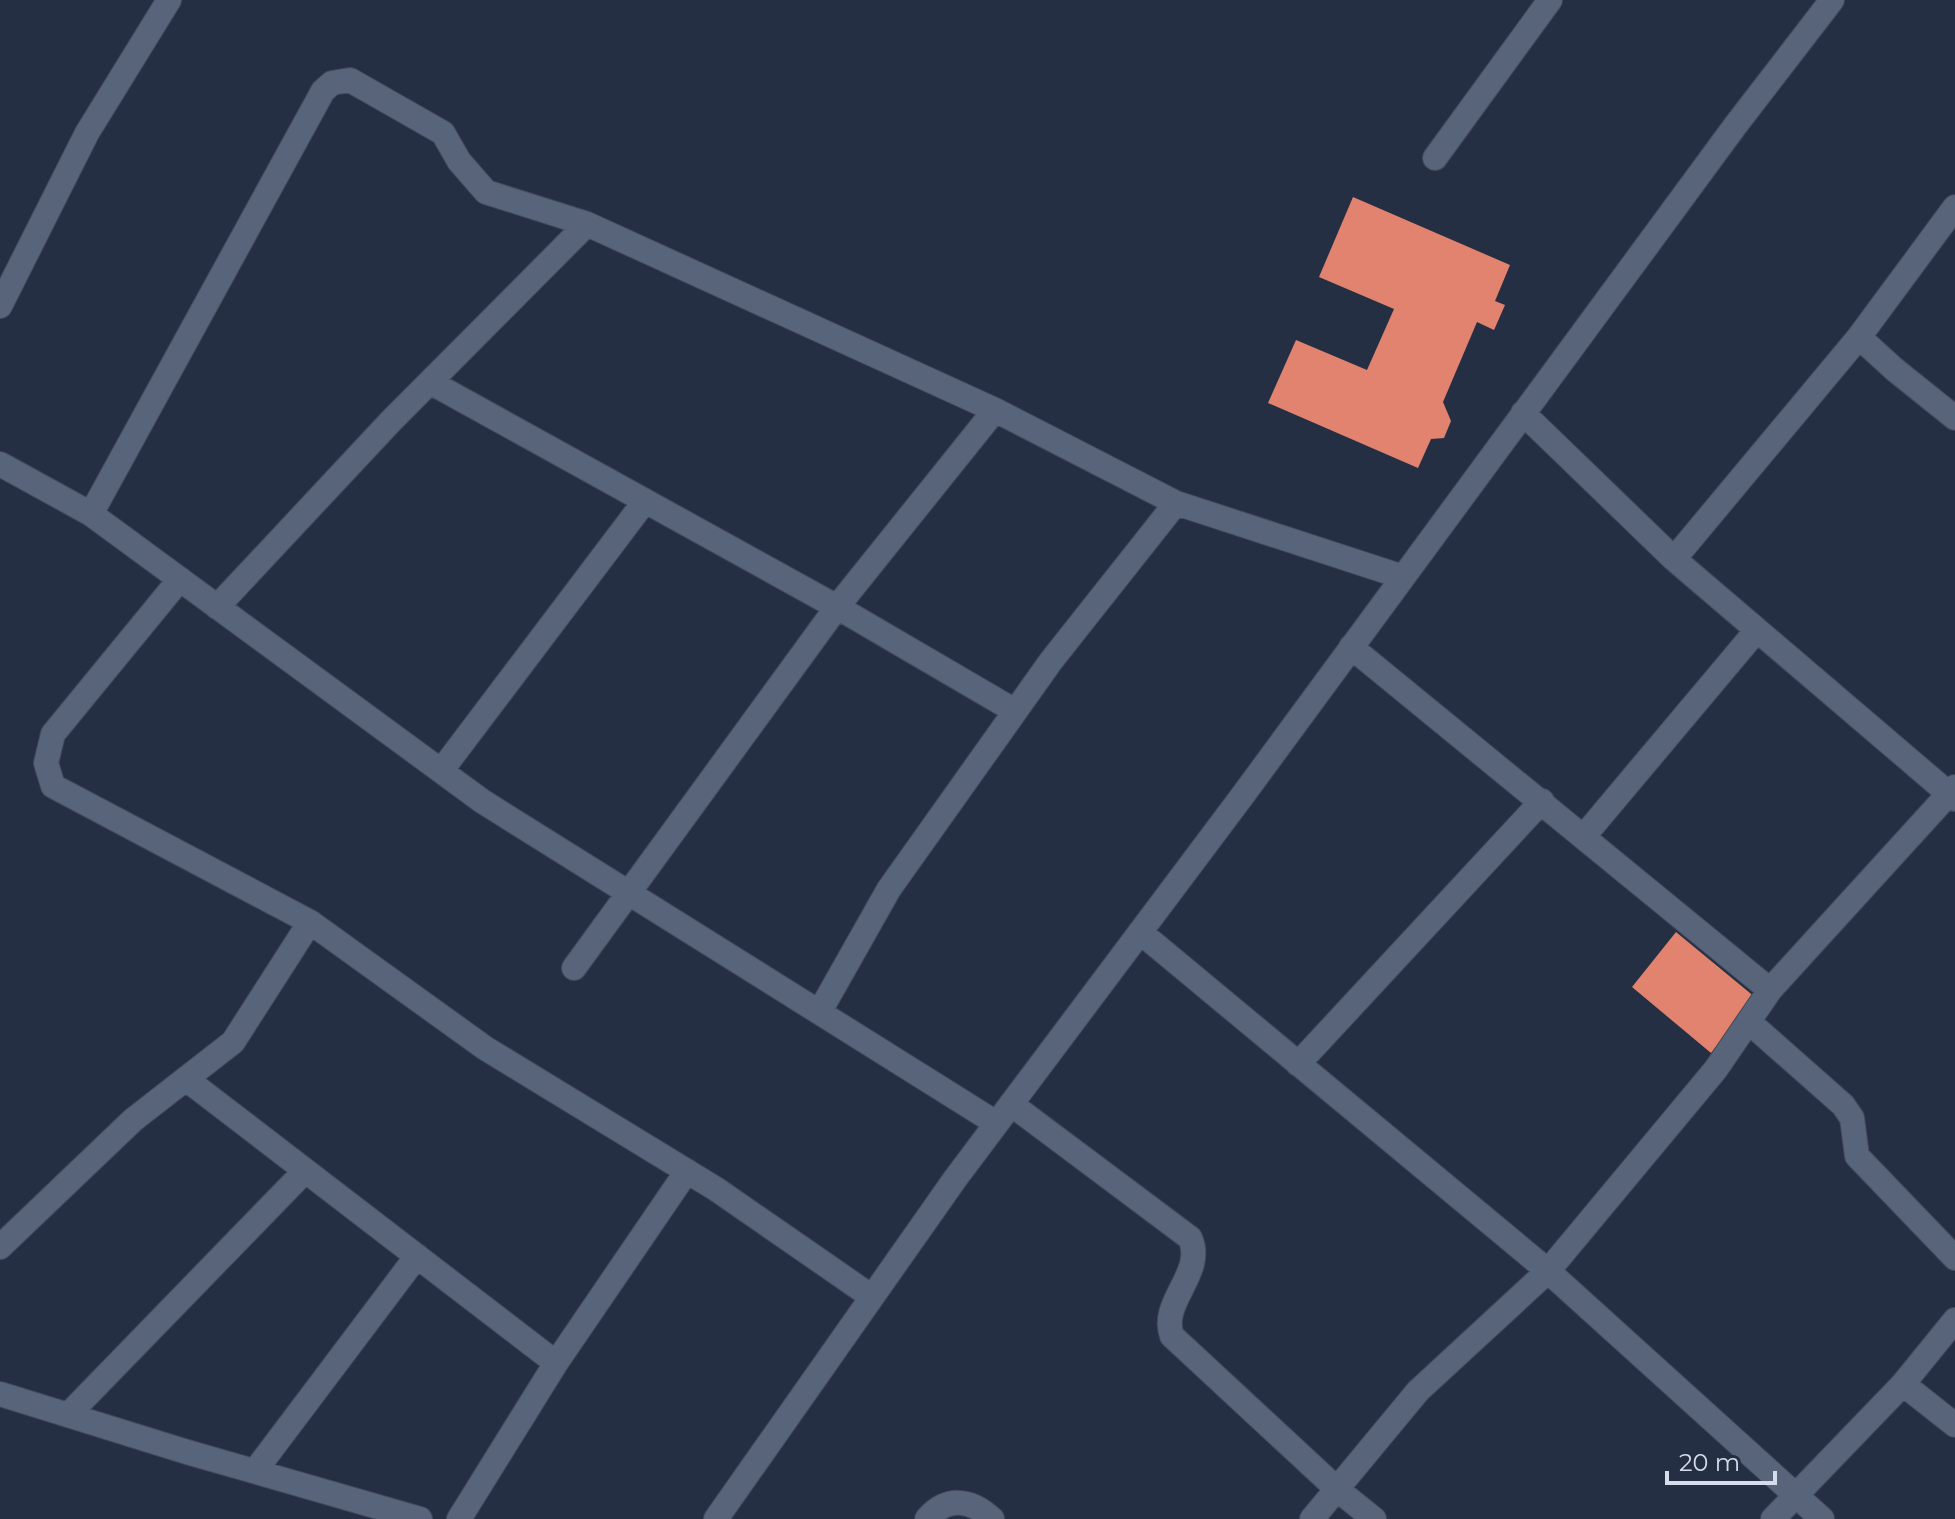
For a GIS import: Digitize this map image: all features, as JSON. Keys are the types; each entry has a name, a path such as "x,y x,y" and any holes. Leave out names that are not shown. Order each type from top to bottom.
{"street":[{"path":"0,306 87,133 169,0"},
{"path":"1435,158 1550,0"},
{"path":"716,1519 1004,1113 1735,126 1832,0"},
{"path":"91,514 323,91 332,83 350,80 443,133 459,161 486,192 587,224 995,410 1176,503 1403,577"},
{"path":"1674,559 1859,337 1955,207"},
{"path":"217,607 430,382 587,224"},
{"path":"1859,337 1955,418"},
{"path":"430,382 837,607 1015,711"},
{"path":"574,968 837,607 995,410"},
{"path":"1312,1519 1418,1391 1548,1271 1716,1069 1770,990 1953,793 1674,559 1523,413"},
{"path":"0,464 91,514 482,801 820,1011 1004,1113 1190,1238 1195,1255 1171,1313 1169,1329 1172,1336 1338,1490 1374,1519"},
{"path":"441,771 645,501"},
{"path":"820,1011 889,889 1051,661 1176,503"},
{"path":"180,579 53,734 46,763 53,786 310,922 485,1048 687,1171 872,1297"},
{"path":"1584,836 1757,630"},
{"path":"1351,647 1770,990"},
{"path":"1298,1064 1542,801"},
{"path":"0,1247 133,1120 233,1042 310,922"},
{"path":"1140,932 1548,1271 1822,1519"},
{"path":"1749,1022 1843,1105 1852,1118 1857,1156 1955,1258"},
{"path":"186,1079 556,1363"},
{"path":"68,1415 305,1171"},
{"path":"459,1519 556,1363 687,1171"},
{"path":"255,1471 417,1256"},
{"path":"1773,1519 1903,1384 1955,1320"},
{"path":"1903,1384 1955,1425"},
{"path":"0,1394 420,1519"},
{"path":"927,1519 936,1508 948,1503 963,1503 982,1510 992,1519"}],"building":[{"path":"1353,197 1510,265 1495,301 1505,305 1494,330 1477,322 1443,402 1451,421 1444,438 1431,439 1418,468 1268,403 1296,340 1367,370 1394,309 1319,277"},
{"path":"1676,932 1756,998 1711,1053 1632,987"}]}
